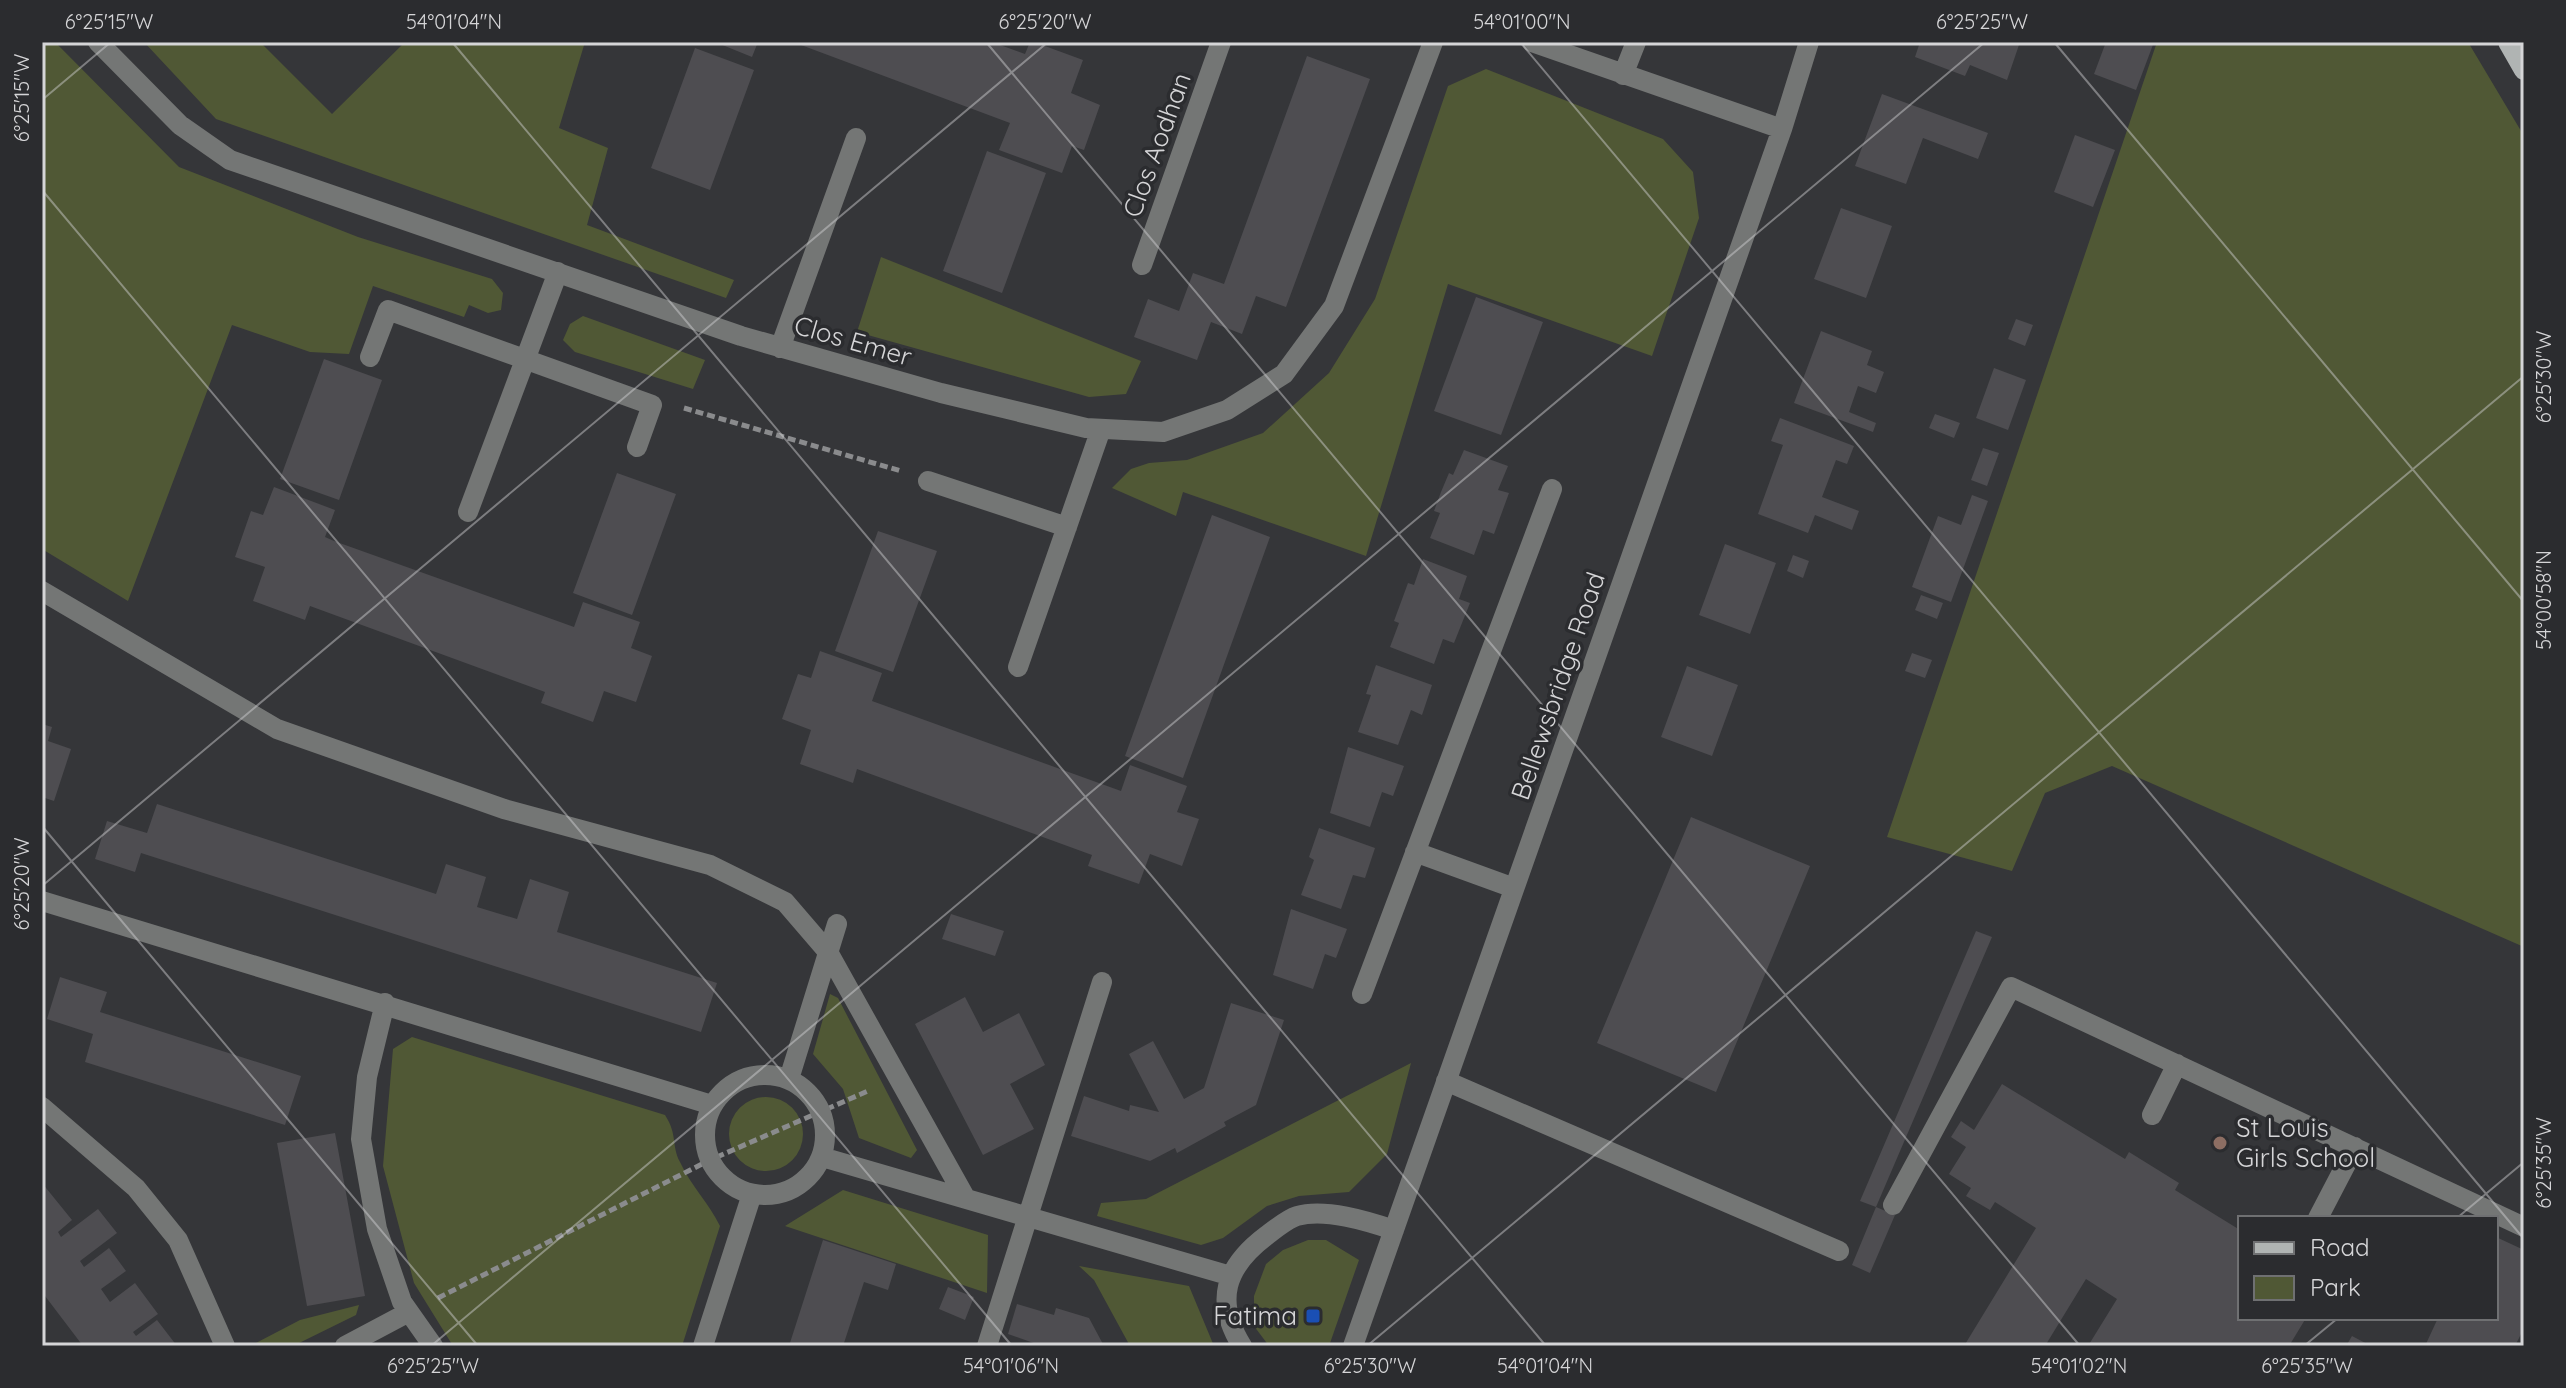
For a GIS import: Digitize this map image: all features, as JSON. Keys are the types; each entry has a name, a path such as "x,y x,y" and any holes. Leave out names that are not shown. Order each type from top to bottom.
{"main road":[{"path":"2508,42 2524,70"}],"street":[{"name":"Clos Emer","path":"98,42 180,125 230,160 780,348 941,393 1101,429 1163,432 1227,410 1284,374 1334,306 1433,42"},
{"name":"Clos Aodhan","path":"1142,265 1221,42"},
{"path":"1532,42 1782,129"},
{"path":"1623,75 1636,42"},
{"name":"Bellewsbridge Road","path":"1353,1346 1782,129 1809,42"},
{"path":"780,348 856,138"},
{"path":"468,512 558,272"},
{"path":"370,357 388,310 652,405 637,447"},
{"path":"1018,667 1101,429"},
{"path":"928,481 1067,527"},
{"path":"1362,994 1552,489"},
{"path":"42,591 277,729 504,809 710,865 785,902 828,952 966,1199"},
{"path":"1415,852 1514,888"},
{"path":"42,901 712,1105"},
{"path":"789,1079 837,924"},
{"path":"987,1346 1102,982"},
{"path":"1893,1205 2011,987 2524,1227"},
{"path":"385,1003 367,1077 361,1139 377,1229 409,1312 433,1346"},
{"path":"2152,1115 2177,1064"},
{"path":"768,1074 789,1079 809,1091 822,1111 827,1134 822,1157 811,1176 794,1189 773,1196 752,1194 726,1182 710,1160 704,1133 712,1105 726,1088 745,1077 768,1074"},
{"path":"1446,1081 1839,1251"},
{"path":"42,1107 136,1188 178,1240 225,1346"},
{"path":"2319,1216 2355,1147"},
{"path":"822,1157 1231,1276"},
{"path":"703,1346 752,1194"},
{"path":"1242,1346 1228,1324 1227,1287 1239,1257 1297,1216 1332,1216 1394,1230"},
{"path":"345,1346 409,1312"}],"path":[{"path":"652,405 682,408 928,481"},
{"path":"409,1312 710,1160 899,1077"}],"green space":[{"path":"42,42 55,42 179,167 358,237 492,279 503,293 501,310 488,313 469,305 464,317 373,286 349,354 310,352 232,325 128,601 42,549"},
{"path":"144,42 260,42 332,114 405,42 585,42 559,128 608,148 587,225 734,280 726,298 216,119"},
{"path":"2157,42 2468,42 2524,136 2524,947 2112,766 2045,793 2012,871 1887,837"},
{"path":"1486,69 1663,139 1693,172 1699,218 1652,356 1448,284 1366,556 1183,492 1176,516 1112,488 1131,469 1149,463 1187,460 1263,433 1329,373 1375,299 1448,86"},
{"path":"881,257 1141,361 1126,394 1089,397 857,332"},
{"path":"583,316 705,360 693,389 575,352 563,340 570,324"},
{"path":"830,994 838,998 917,1150 911,1158 859,1138 843,1089 813,1054"},
{"path":"412,1037 665,1115 672,1128 680,1162 720,1226 682,1346 453,1346 414,1283 383,1166 393,1049"},
{"path":"1411,1063 1387,1154 1349,1192 1299,1196 1267,1206 1223,1238 1201,1245 1097,1216 1101,1203 1146,1199"},
{"path":"766,1097 787,1103 797,1113 803,1134 797,1155 787,1165 766,1171 745,1165 735,1155 729,1134 735,1113 745,1103"},
{"path":"843,1190 988,1235 987,1293 785,1226"},
{"path":"1308,1240 1326,1240 1359,1260 1329,1346 1269,1346 1254,1326 1254,1296 1266,1264 1283,1250"},
{"path":"1079,1266 1189,1286 1214,1346 1130,1346 1094,1280"},
{"path":"359,1305 356,1315 293,1346 250,1346 300,1320"}],"building":[{"path":"715,42 758,42 752,57"},
{"path":"793,42 992,42 1025,54 1030,42 1034,42 1083,60 1071,93 1100,105 1084,150 1072,146 1062,173 999,150 1010,123"},
{"path":"1920,42 2020,42 2007,80 1970,65 1965,76 1915,57"},
{"path":"2106,42 2154,42 2136,90 2094,74"},
{"path":"695,48 754,70 710,190 651,168"},
{"path":"1307,56 1370,79 1286,307 1256,296 1242,334 1211,322 1197,360 1134,337 1148,299 1179,311 1193,273 1224,284"},
{"path":"1882,94 1988,133 1978,159 1923,138 1906,184 1855,166"},
{"path":"2075,135 2115,150 2093,207 2054,192"},
{"path":"987,151 1046,173 1002,293 943,271"},
{"path":"1841,208 1892,226 1866,298 1814,279"},
{"path":"1476,297 1543,322 1501,435 1434,411"},
{"path":"2016,319 2033,325 2025,346 2008,339"},
{"path":"1821,331 1872,351 1867,365 1884,372 1876,393 1858,386 1849,412 1876,423 1873,432 1794,403"},
{"path":"324,359 382,380 339,500 280,479"},
{"path":"1994,368 2026,380 2008,430 1976,418"},
{"path":"1935,414 1960,423 1954,438 1929,428"},
{"path":"1780,418 1854,446 1847,464 1836,460 1822,497 1859,511 1852,530 1815,515 1808,533 1758,514 1783,445 1771,441"},
{"path":"1983,448 1999,453 1987,486 1971,480"},
{"path":"1464,450 1508,466 1498,490 1509,493 1494,534 1483,530 1474,555 1430,538 1440,513 1434,511 1441,492"},
{"path":"617,473 676,494 632,615 573,593"},
{"path":"274,487 335,510 325,537 334,541 574,627 583,602 640,622 631,648 652,656 636,702 604,691 593,722 541,703 545,692 310,606 305,620 253,601 265,567 235,557 251,511 263,515"},
{"path":"1972,495 1988,501 1951,602 1912,587 1938,516 1961,525"},
{"path":"1212,515 1270,537 1183,778 1125,756"},
{"path":"878,531 937,551 893,672 835,651"},
{"path":"1725,544 1776,563 1750,634 1699,615"},
{"path":"1793,555 1809,561 1803,578 1787,571"},
{"path":"1423,559 1467,576 1459,599 1470,603 1454,643 1443,639 1434,664 1390,647 1399,623 1394,621 1408,583 1414,585"},
{"path":"1921,595 1943,603 1937,619 1915,610"},
{"path":"820,651 882,673 872,701 1121,791 1130,765 1187,786 1177,812 1199,819 1182,866 1150,854 1139,884 1088,866 1092,855 857,769 853,783 800,764 811,730 782,719 798,674 811,678"},
{"path":"1912,653 1932,660 1925,678 1905,671"},
{"path":"1376,665 1432,685 1422,715 1411,710 1398,745 1358,732 1371,695 1366,694"},
{"path":"1687,666 1738,685 1712,756 1661,737"},
{"path":"42,724 52,727 48,741 71,749 54,801 42,797"},
{"path":"1348,747 1404,766 1393,796 1382,792 1370,827 1330,813"},
{"path":"157,804 436,894 446,864 486,877 477,907 517,919 530,879 569,892 557,932 717,983 701,1032 141,853 135,872 95,859 107,821 147,833"},
{"path":"1691,817 1810,866 1716,1092 1597,1043"},
{"path":"1319,828 1375,848 1365,878 1353,875 1341,909 1301,895 1314,860 1309,857"},
{"path":"1291,909 1347,929 1336,958 1325,954 1313,989 1273,975"},
{"path":"951,914 1004,931 995,956 942,939"},
{"path":"1976,931 1992,937 1876,1207 1860,1201"},
{"path":"60,977 107,992 100,1012 301,1076 285,1125 85,1062 93,1034 47,1019"},
{"path":"965,997 983,1032 1019,1013 1045,1065 1010,1084 1034,1129 983,1155 915,1024"},
{"path":"1231,1003 1284,1020 1256,1105 1177,1153 1175,1148 1150,1161 1071,1136 1084,1096 1129,1111 1130,1105 1159,1112 1129,1054 1153,1041 1184,1099 1204,1088"},
{"path":"2002,1084 2125,1159 2129,1152 2179,1183 2175,1190 2238,1229 2238,1320 2305,1320 2289,1346 2088,1346 2117,1299 2086,1279 2045,1346 1964,1346 2036,1228 1995,1202 1990,1210 1966,1196 1971,1188 1949,1174 1966,1147 1951,1137 1961,1121 1974,1130"},
{"path":"335,1133 365,1296 307,1306 277,1143"},
{"path":"42,1183 72,1220 58,1232 61,1237 98,1209 117,1233 80,1261 84,1267 109,1248 126,1271 101,1289 110,1302 135,1283 158,1314 133,1332 136,1336 157,1320 177,1346 83,1346 42,1292"},
{"path":"1876,1207 1895,1215 1870,1273 1852,1265"},
{"path":"2498,1238 2524,1250 2524,1328 2515,1346 2425,1346 2437,1320 2498,1320"},
{"path":"823,1240 896,1264 888,1290 864,1282 843,1346 789,1346"},
{"path":"948,1287 974,1297 965,1320 939,1309"},
{"path":"1017,1304 1054,1315 1056,1308 1089,1318 1104,1346 1042,1346 1008,1334"},
{"path":"2352,1336 2371,1346 2346,1346"}],"place":[{"name":"St Louis Girls School","path":"2220,1143"},
{"name":"Fatima","path":"1313,1316"}]}
